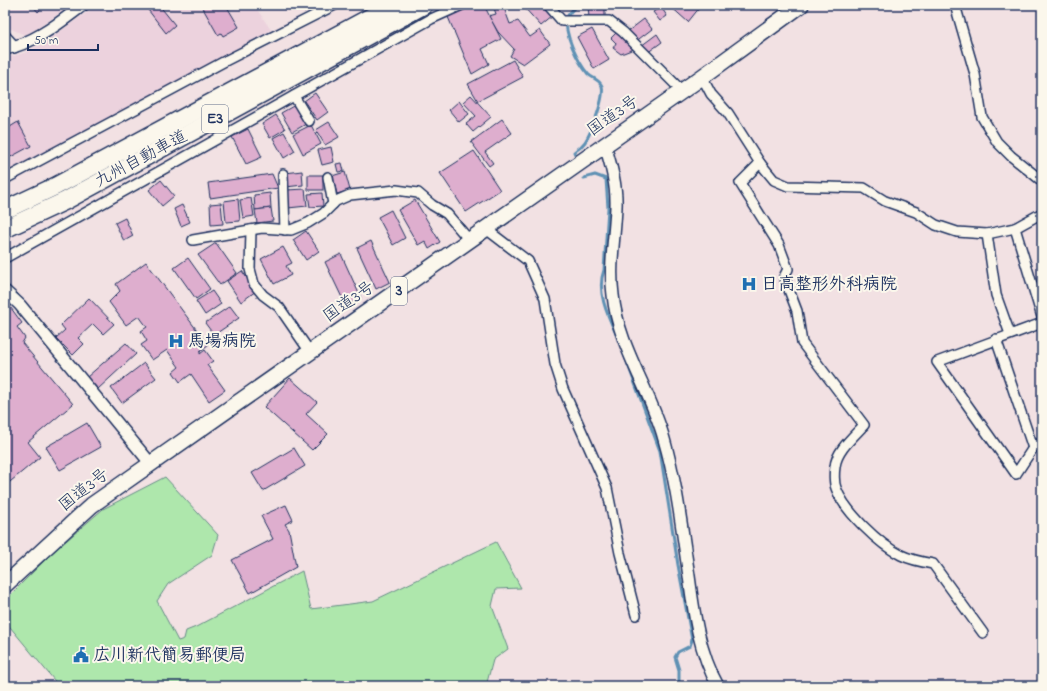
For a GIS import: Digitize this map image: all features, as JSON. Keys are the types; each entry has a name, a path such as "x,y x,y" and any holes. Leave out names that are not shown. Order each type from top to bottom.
{"highway":[{"name":"九州自動車道","path":"5,210 56,186 393,5"},
{"name":"九州自動車道","path":"5,229 65,200 424,5"},
{"name":"国道3号","path":"5,585 92,505 702,77 800,5"},
{"path":"5,234 65,200"}],"street":[{"path":"5,37 10,48 44,34 84,5"},
{"path":"5,179 335,5"},
{"path":"5,258 431,19 462,5"},
{"path":"548,5 567,21 609,21 623,32 682,90"},
{"path":"955,5 975,74 982,117 997,142 1011,156 1042,181"},
{"path":"702,77 711,94 728,113 760,163 774,180 788,186 864,188 885,201 916,212 936,225 957,232 987,234 1015,228 1042,213"},
{"path":"294,96 309,121"},
{"path":"605,145 613,174 616,206 611,270 613,296 627,346 664,438 673,478 693,613 702,649 718,686"},
{"path":"760,163 740,183 780,245 788,269 784,277 797,311 802,343 864,425 841,451 834,466 836,488 851,513 879,541 901,555 921,562 934,564 983,632"},
{"path":"283,174 285,230"},
{"path":"328,177 333,204"},
{"path":"193,240 262,228 291,230 308,223 324,213 333,204 350,195 374,191 396,190 418,193 432,205 447,214 470,240"},
{"path":"1015,228 1042,317"},
{"path":"486,229 528,261 545,299 555,364 563,389 607,488 620,553 636,615"},
{"path":"251,230 250,268 254,284 263,295 279,307 310,352"},
{"path":"987,234 996,295 1010,334"},
{"path":"5,292 20,305 151,464"},
{"path":"1042,323 937,362 1016,474 1033,448 1042,442"},
{"path":"996,339 1033,448"}],"shaded area":[{"path":"5,5 72,5 25,35 9,28 5,24"},
{"path":"97,5 254,5 271,30 239,49 5,173 5,58 24,53 47,41"}],"green space":[{"path":"165,477 218,535 212,555 168,584 157,601 178,641 184,639 186,631 302,571 311,609 373,601 496,542 521,588 496,589 492,606 508,649 493,660 486,686 59,686 5,621 5,600 52,553 103,509"}],"building":[{"path":"32,5 45,5 38,12"},
{"path":"159,5 175,25 166,33 145,6"},
{"path":"201,5 226,5 239,27 223,36 221,33 218,35"},
{"path":"472,5 484,5 501,39 482,49 489,64 472,74 448,17"},
{"path":"503,5 510,24 518,21 530,37 540,30 550,44 523,64 510,56 514,49 498,32 489,16 496,14 494,8"},
{"path":"522,5 543,5 553,16 541,26"},
{"path":"588,5 605,5 605,18 589,18"},
{"path":"669,5 696,5 700,7 688,22"},
{"path":"661,7 667,16 660,21 653,12"},
{"path":"644,19 652,29 635,42 627,32"},
{"path":"592,29 609,60 594,69 577,37"},
{"path":"617,32 634,49 621,54 613,48 616,43 611,38"},
{"path":"657,34 662,42 647,53 641,46"},
{"path":"513,60 523,77 478,101 468,84"},
{"path":"315,93 328,112 317,120 304,101"},
{"path":"471,95 491,117 473,132 466,124 476,116 463,102"},
{"path":"459,101 469,114 459,122 449,110"},
{"path":"295,105 306,124 292,132 281,113"},
{"path":"276,115 285,129 270,138 262,124"},
{"path":"502,119 512,133 485,152 493,163 489,166 471,142"},
{"path":"18,122 31,146 5,160 5,130"},
{"path":"329,122 339,137 325,145 316,130"},
{"path":"311,125 321,144 303,154 293,134"},
{"path":"248,129 262,157 246,164 232,137"},
{"path":"284,132 295,151 284,158 273,138"},
{"path":"331,147 334,162 322,165 318,150"},
{"path":"474,151 500,190 466,212 440,173"},
{"path":"342,163 344,171 338,172 336,164"},
{"path":"302,171 303,185 286,187 285,173"},
{"path":"345,172 350,190 337,194 332,176"},
{"path":"272,174 278,188 210,198 208,183"},
{"path":"308,175 323,175 323,190 308,190"},
{"path":"161,180 174,196 162,206 149,190"},
{"path":"305,189 307,206 288,208 287,190"},
{"path":"270,193 271,208 255,210 254,195"},
{"path":"322,193 323,206 310,207 308,194"},
{"path":"251,198 254,216 243,218 240,200"},
{"path":"238,199 240,221 226,222 224,201"},
{"path":"415,200 440,242 429,249 425,241 418,245 398,210"},
{"path":"221,203 223,224 211,225 210,204"},
{"path":"182,205 190,222 181,226 174,209"},
{"path":"271,208 273,221 257,223 255,210"},
{"path":"391,210 405,238 393,245 378,217"},
{"path":"125,218 133,236 124,241 115,223"},
{"path":"306,231 319,251 306,260 293,240"},
{"path":"371,241 390,282 376,289 357,248"},
{"path":"216,243 237,273 220,285 198,255"},
{"path":"283,247 292,263 286,266 291,275 274,284 261,259"},
{"path":"341,254 361,298 346,306 325,262"},
{"path":"188,258 210,289 196,299 174,268"},
{"path":"146,262 208,345 200,351 200,354 205,350 213,361 207,365 225,390 209,401 191,374 180,382 173,372 179,367 167,350 152,360 141,345 147,341 141,331 147,327 139,316 126,325 109,302 120,291 116,284"},
{"path":"242,271 256,291 241,302 227,281"},
{"path":"212,291 221,304 205,315 196,301"},
{"path":"89,298 114,324 103,334 93,324 78,338 84,344 73,355 56,338 65,330 61,325"},
{"path":"5,300 22,323 17,327 25,338 22,343 73,404 28,442 40,457 5,486"},
{"path":"230,306 239,318 214,335 205,323"},
{"path":"126,343 136,354 98,389 87,377"},
{"path":"144,363 156,378 122,403 111,388"},
{"path":"290,378 317,402 306,414 328,434 312,450 264,407"},
{"path":"87,423 101,447 60,470 46,447"},
{"path":"294,448 305,466 263,491 252,473"},
{"path":"286,505 293,520 285,524 289,530 296,567 250,593 232,560 273,539 261,516"}],"waterway":[{"path":"575,154 574,152 579,149 588,137 602,98 601,84 598,80 588,74 580,62 569,39 566,24 567,17 577,5"},
{"path":"584,178 595,175 606,179 608,208 604,270 601,289 605,308 620,343"},
{"path":"624,354 660,451 678,565 692,640 690,646 678,652 675,657 679,670 679,686"}],"place":[{"name":"日高整形外科病院","path":"749,284"},
{"name":"馬場病院","path":"176,341"},
{"name":"広川新代簡易郵便局","path":"81,655"}]}
